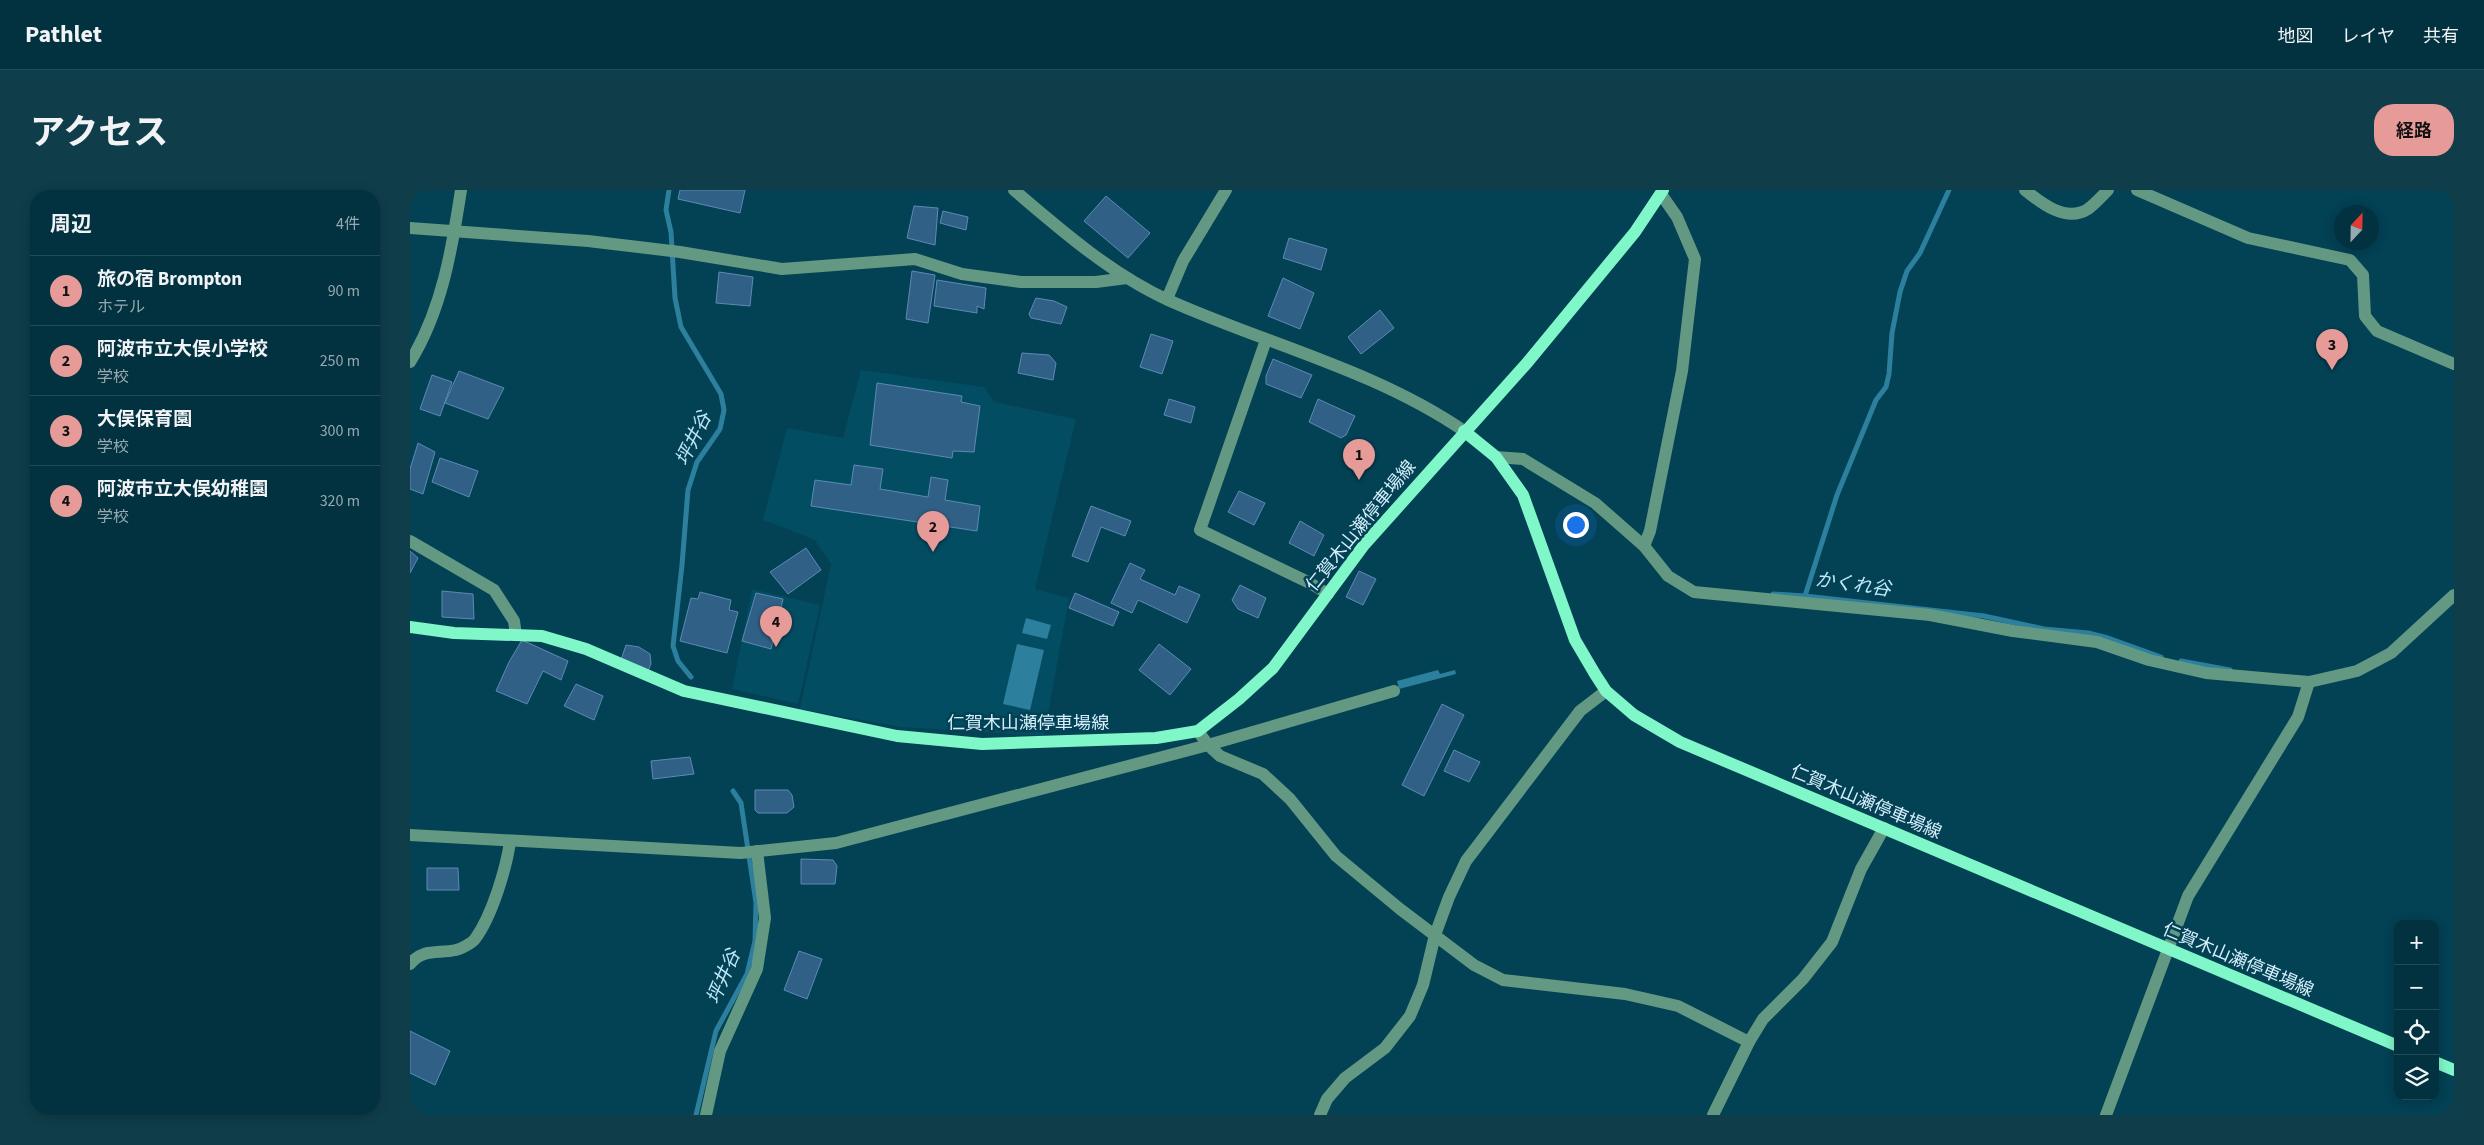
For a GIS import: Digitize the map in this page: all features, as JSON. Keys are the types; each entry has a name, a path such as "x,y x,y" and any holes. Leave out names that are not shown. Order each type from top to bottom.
{"main road":[{"name":"仁賀木山瀬停車場線","path":"410,627 454,633 542,636 564,641 684,691 897,736 982,744 1156,738 1198,731 1273,668 1364,545 1464,431 1527,363 1635,232 1662,192"},
{"name":"仁賀木山瀬停車場線","path":"1464,431 1496,457 1523,495 1575,640 1606,691 1634,715 1680,742 2394,1044"},
{"path":"2439,1064 2454,1070"}],"street":[{"path":"410,362 425,338 448,268 461,190"},
{"path":"1014,190 1127,278 1167,299 1383,386 1438,414 1464,431"},
{"path":"1167,299 1183,261 1226,190"},
{"path":"2025,190 2043,204 2068,214 2087,210 2108,190"},
{"path":"2137,190 2248,238 2350,260 2363,276 2365,316 2377,331 2454,364"},
{"path":"1644,546 1652,522 1682,371 1695,259 1677,217 1662,192"},
{"path":"410,228 588,241 782,269 915,259 962,274 1021,282 1096,282 1127,278"},
{"path":"1266,340 1200,530 1310,583 1328,594"},
{"path":"1496,457 1523,459 1595,503 1644,546 1668,576 1694,592 1930,615 2013,631 2097,642 2149,660 2206,673 2309,682 2356,671 2391,654 2454,595"},
{"path":"410,541 494,590 514,621 516,635"},
{"path":"2106,1115 2188,896 2298,717 2309,682"},
{"path":"410,835 510,842 749,852 836,844 1208,745 1394,691"},
{"path":"1320,1115 1327,1099 1345,1078 1385,1048 1410,1016 1423,985 1436,935 1449,897 1466,861 1580,711 1606,691"},
{"path":"1198,731 1208,745 1220,756 1263,774 1290,799 1336,856 1474,965 1502,980 1625,994 1678,1006 1749,1042"},
{"path":"1713,1115 1749,1042 1763,1020 1804,979 1832,942 1861,869 1884,828"},
{"path":"410,964 414,959 428,952 456,950 474,940 488,914 510,842"},
{"path":"706,1115 720,1051 757,969 765,918 749,852"}],"shaded area":[{"path":"861,370 984,387 994,402 1076,419 1035,589 1069,598 1044,736 901,727 800,709 831,564 815,540 763,520 787,428 843,438"},
{"path":"752,589 820,605 798,704 732,689"},
{"path":"1026,618 1051,625 1047,639 1022,633"},
{"path":"1017,644 1044,650 1030,710 1003,704"},
{"path":"1438,670 1440,674 1455,670 1456,674 1399,689 1397,681"}],"building":[{"path":"680,190 745,190 740,213 678,199"},
{"path":"1106,196 1150,233 1128,258 1084,221"},
{"path":"914,206 938,208 935,245 907,238"},
{"path":"943,211 968,217 966,230 940,223"},
{"path":"1289,238 1327,249 1321,270 1283,258"},
{"path":"912,271 935,275 928,323 906,319"},
{"path":"719,272 753,277 750,306 716,303"},
{"path":"1283,278 1314,293 1300,329 1268,316"},
{"path":"937,280 986,288 984,309 977,306 977,313 934,306"},
{"path":"1036,298 1054,301 1067,307 1061,324 1031,318 1029,314"},
{"path":"1380,310 1394,328 1361,354 1348,337"},
{"path":"1151,334 1173,341 1162,374 1140,367"},
{"path":"1022,353 1049,355 1056,363 1053,380 1018,373"},
{"path":"1273,359 1312,375 1301,398 1266,384 1266,376"},
{"path":"459,371 504,388 488,419 445,403"},
{"path":"432,375 452,382 440,416 420,409"},
{"path":"877,383 962,396 961,402 980,406 974,452 953,451 952,458 870,445"},
{"path":"1169,399 1195,407 1191,423 1164,415"},
{"path":"1318,399 1355,416 1346,435 1341,438 1309,422"},
{"path":"418,443 435,452 423,494 410,489 410,469"},
{"path":"440,458 478,471 469,497 432,482"},
{"path":"854,465 883,469 880,489 928,497 931,477 948,480 945,500 980,506 977,531 811,506 815,480 851,485"},
{"path":"1239,491 1265,503 1254,525 1228,512"},
{"path":"1091,506 1131,521 1125,536 1101,527 1088,562 1072,556"},
{"path":"1300,521 1324,535 1314,556 1289,543"},
{"path":"806,548 821,570 788,594 770,572"},
{"path":"410,551 418,558 410,573"},
{"path":"1130,563 1145,570 1140,579 1175,595 1179,586 1200,595 1187,623 1138,600 1132,613 1111,603"},
{"path":"1359,571 1376,579 1363,605 1346,597"},
{"path":"1240,585 1266,598 1258,618 1238,609 1232,600"},
{"path":"442,591 473,594 474,619 442,617"},
{"path":"700,592 731,600 729,610 738,612 727,653 680,641 691,598 698,599"},
{"path":"756,593 783,599 771,649 742,641"},
{"path":"1075,593 1119,612 1113,626 1069,608"},
{"path":"522,640 568,661 561,680 543,671 527,704 496,691 509,662"},
{"path":"1159,644 1191,669 1170,695 1139,670"},
{"path":"626,645 639,647 650,654 651,664 647,673 620,663"},
{"path":"576,684 603,696 594,720 564,706"},
{"path":"1442,704 1464,715 1424,796 1402,785"},
{"path":"1454,750 1480,762 1469,782 1444,771"},
{"path":"690,757 694,774 653,779 651,761"},
{"path":"755,790 788,790 792,795 794,807 787,813 758,813 755,810"},
{"path":"801,859 833,860 837,866 835,884 801,884"},
{"path":"427,868 458,868 459,890 427,890"},
{"path":"799,951 822,959 807,999 784,990"},
{"path":"410,1031 450,1051 435,1085 410,1073"}],"waterway":[{"name":"坪井谷","path":"669,190 666,210 671,232 675,298 681,327 721,394 724,410 720,429 697,462 688,490 673,646 678,661 691,677"},
{"name":"かくれ谷","path":"1949,190 1920,253 1907,271 1900,292 1892,333 1889,374 1886,387 1876,400 1837,495 1805,596 1984,616 2044,629 2088,633 2161,657"},
{"path":"1773,594 1805,596"},
{"name":"かくれ谷","path":"2181,661 2230,670"},
{"name":"坪井谷","path":"696,1115 716,1031 747,974 755,941 756,903 741,803 733,791"}],"place":[{"name":"大俣保育園","path":"2332,370"},
{"name":"旅の宿 Brompton","path":"1359,480"},
{"name":"阿波市立大俣小学校","path":"933,552"},
{"name":"阿波市立大俣幼稚園","path":"776,647"}]}
